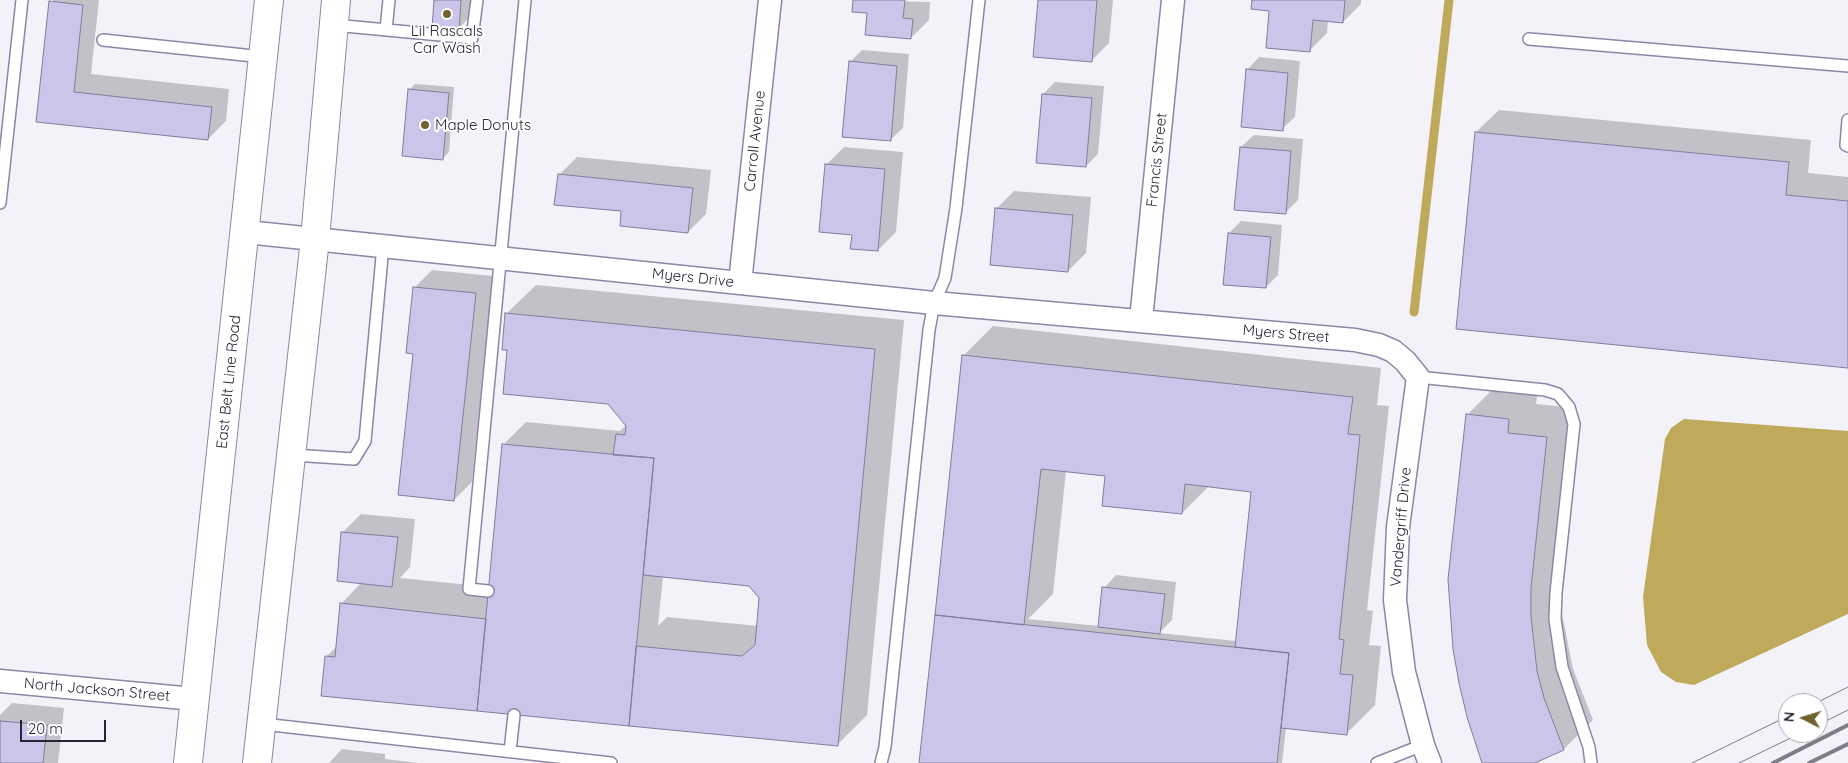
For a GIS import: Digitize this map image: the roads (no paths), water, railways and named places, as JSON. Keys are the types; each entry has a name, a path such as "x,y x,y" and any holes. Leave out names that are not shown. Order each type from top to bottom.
{"main road":[{"name":"East Belt Line Road","path":"188,763 246,232 269,0"},
{"path":"257,763 316,239 335,12"}],"street":[{"name":"Carroll Avenue","path":"740,283 770,0"},
{"name":"Francis Street","path":"1141,320 1173,0"},
{"name":"Myers Drive","path":"246,232 934,303 1141,320"},
{"name":"Myers Street","path":"1141,320 1355,340 1379,345 1393,351 1405,361 1418,377"},
{"name":"Vandergriff Drive","path":"1418,377 1398,527 1395,600 1404,672 1427,754"},
{"name":"North Jackson Street","path":"0,681 194,699"}],"lane":[{"path":"0,203 22,0"},
{"path":"386,30 389,0"},
{"path":"335,12 386,30 472,38 477,0"},
{"path":"488,591 468,588 525,0"},
{"path":"881,763 885,746 929,330 934,303 945,278 956,208 978,0"},
{"path":"1529,39 1848,66"},
{"path":"103,40 263,57"},
{"path":"1848,120 1846,146 1848,146"},
{"path":"293,455 354,459 365,441 383,246"},
{"path":"1418,377 1545,390 1558,394 1569,407 1574,424 1556,593 1555,619 1562,667 1589,747 1591,763"},
{"path":"510,751 514,715"},
{"path":"262,724 611,763"},
{"path":"1377,763 1427,754"}],"waterway":[{"path":"1414,312 1449,0"}],"tram line":[{"path":"1828,697 1848,687"},
{"path":"1828,720 1848,710"},
{"path":"1692,763 1778,721"},
{"path":"1739,763 1780,743"}],"railway":[{"path":"1773,763 1848,725"},
{"path":"1809,763 1848,744"}],"place":[{"name":"Lil Rascals Car Wash","path":"447,14"},
{"name":"Maple Donuts","path":"425,125"}]}
